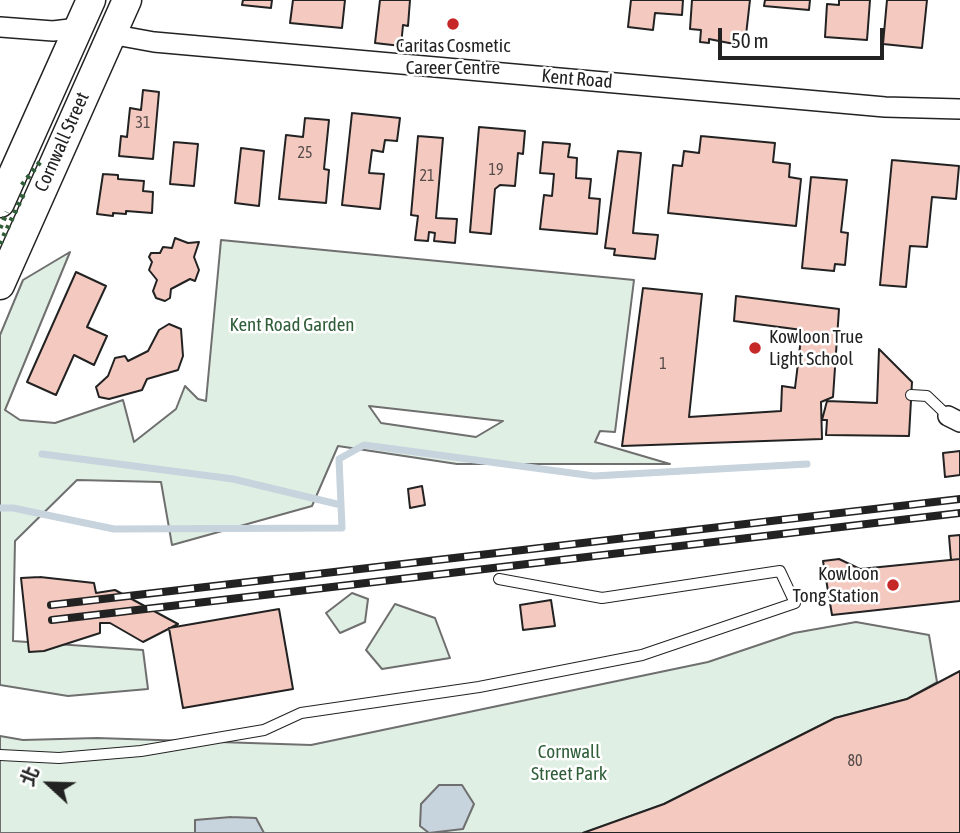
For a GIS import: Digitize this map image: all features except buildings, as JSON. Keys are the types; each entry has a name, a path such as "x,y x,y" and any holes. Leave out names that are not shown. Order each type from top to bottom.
{"main road":[{"name":"Cornwall Street","path":"0,203 91,0"},
{"name":"Cornwall Street","path":"0,285 118,18"},
{"path":"74,36 118,18"}],"street":[{"name":"Kent Road","path":"118,18 154,42 885,107 958,105"},
{"path":"0,27 74,36"}],"lane":[{"path":"912,396 927,396 954,419"},
{"path":"0,755 59,758 141,751 264,730 301,713 479,687 642,655 795,603 780,571 602,598 499,579"}],"green space":[{"name":"Kent Road Garden","path":"221,240 634,280 615,432 600,431 595,442 670,464 457,464 338,446 312,506 172,545 161,482 77,480 15,541 13,641 143,650 148,689 68,696 0,685 0,335 23,280 70,252 5,410 20,420 55,423 123,400 134,442 176,409 185,386 198,399 206,401","holes":["369,406 503,421 476,437 381,423"]},
{"path":"352,593 368,599 365,622 340,633 326,613"},
{"path":"395,604 435,618 450,658 382,669 366,650"},
{"name":"Cornwall Street Park","path":"856,622 929,635 937,682 907,699 835,718 664,804 583,833 0,833 0,736 23,740 97,738 311,745 708,662 794,633"}],"shaded area":[{"path":"439,785 462,785 474,804 463,829 429,833 420,826 421,804"},
{"path":"256,818 264,833 195,833 195,820"}],"waterway":[{"path":"0,508 13,508 114,529 342,528 339,459 364,445 594,476 807,464"},
{"path":"42,454 233,479 341,505"}],"railway":[{"path":"51,605 960,499"},
{"path":"52,620 960,513"}],"hedge":[{"path":"22,185 40,162"},
{"path":"0,244 24,193"},
{"path":"0,228 7,212"}],"place":[{"name":"Caritas Cosmetic Career Centre","path":"453,24"},
{"name":"Kowloon True Light School","path":"755,348"},
{"name":"Kowloon Tong Station","path":"893,585"}]}
